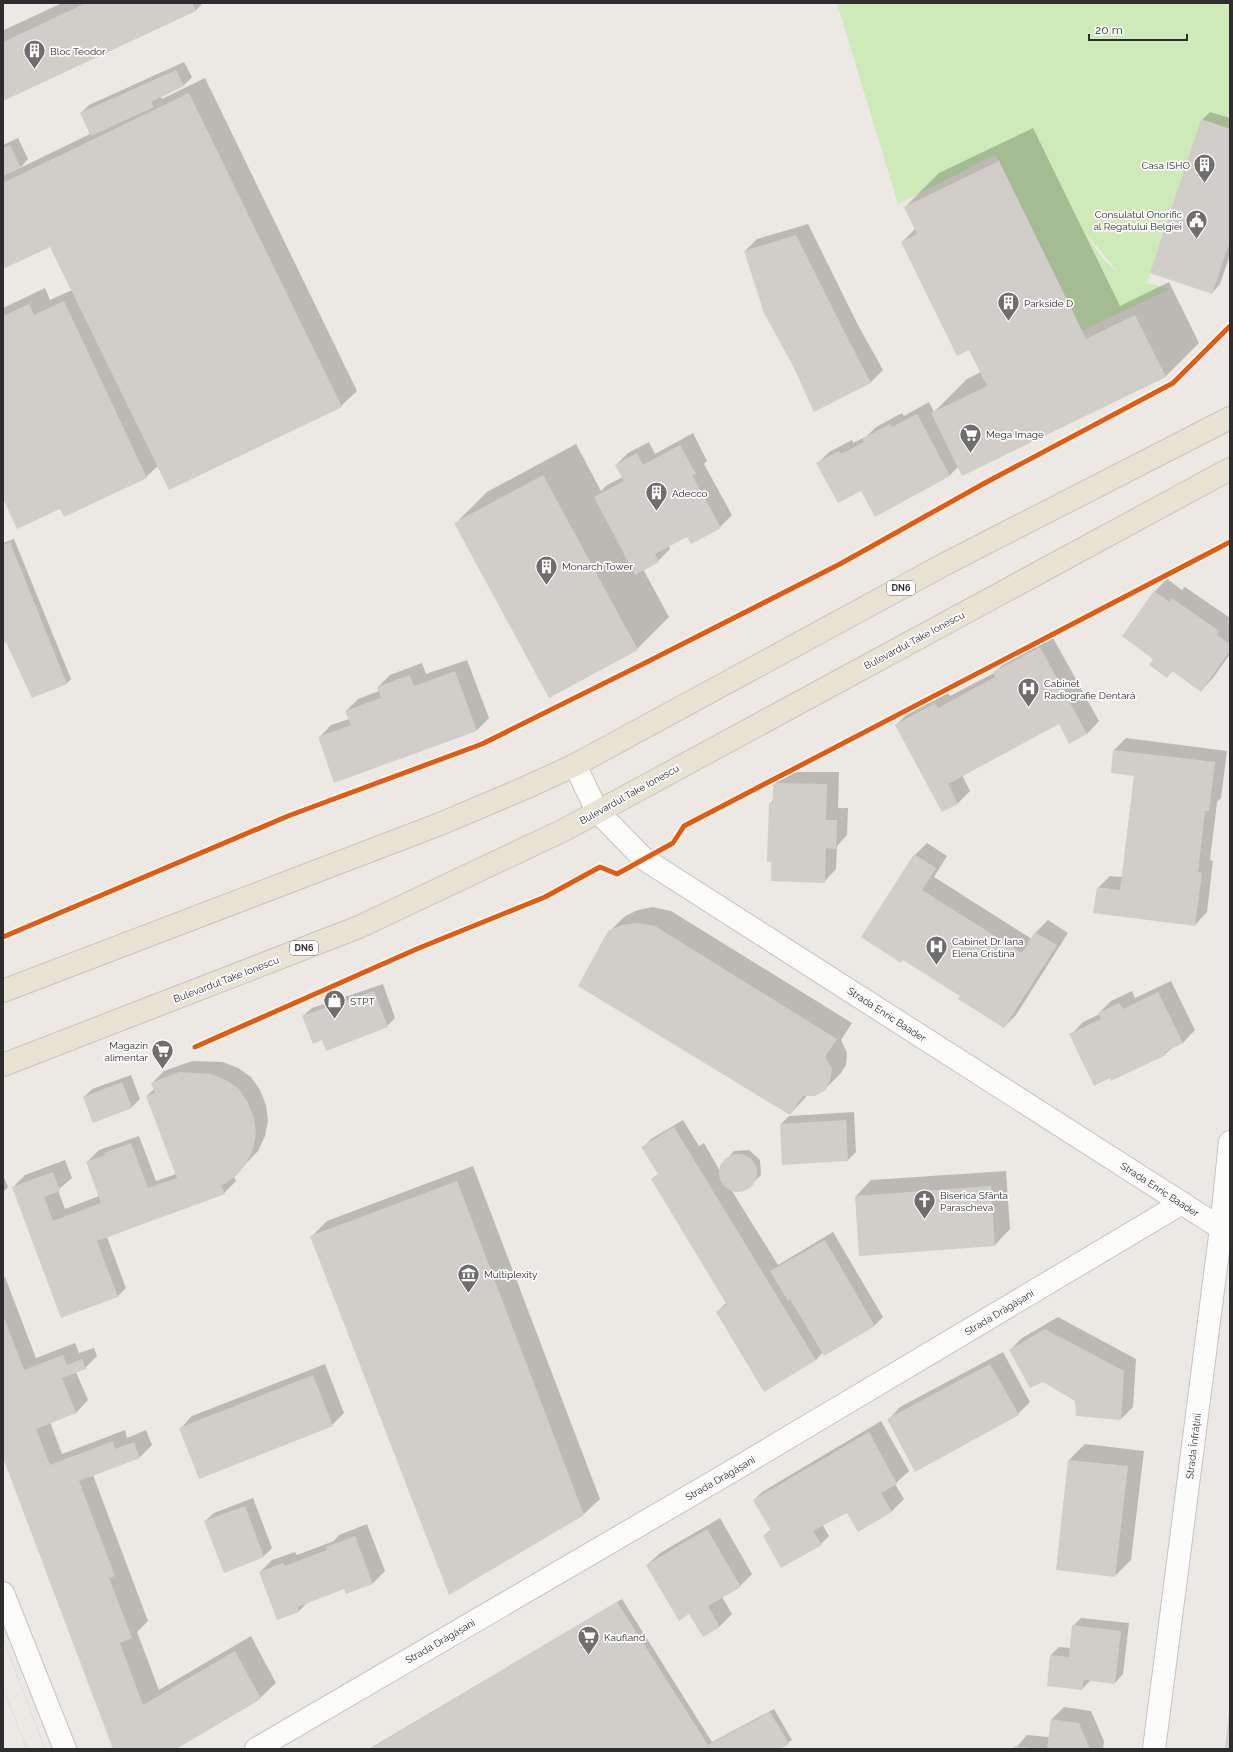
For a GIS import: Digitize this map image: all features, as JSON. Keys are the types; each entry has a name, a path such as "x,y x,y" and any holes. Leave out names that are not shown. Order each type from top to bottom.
{"main road":[{"name":"DN6","path":"3,991 440,824 526,788 575,765 938,568 1230,418"},
{"name":"Bulevardul Take Ionescu","path":"3,1065 359,927 566,829 1230,469"}],"street":[{"name":"Strada Enric Baader","path":"575,765 597,811 644,858 1225,1231"},
{"name":"Strada Înfrățirii","path":"1154,1749 1225,1231 1230,1142"},
{"name":"Strada Drăgășani","path":"256,1749 727,1474 1182,1203"},
{"path":"3,1593 64,1749"}],"green space":[{"path":"837,3 1230,3 1230,129 1201,119 1147,283 1170,289 1082,331 995,155 898,204","holes":["1084,231 1118,272 1102,258"]}],"building":[{"name":"Bloc Teodor","path":"86,3 192,3 196,11 3,101 3,42"},
{"path":"176,70 184,86 151,102 154,107 91,136 80,113"},
{"path":"189,93 342,407 169,490 50,247 3,269 3,183"},
{"name":"Casa ISHO","path":"1201,119 1230,129 1230,241 1212,294 1150,273"},
{"path":"10,145 21,168 3,176 3,148"},
{"name":"Parkside D","path":"999,161 1086,339 1135,315 1166,377 962,476 931,413 987,386 969,350 957,356 901,242 917,234 904,207"},
{"path":"796,235 871,383 814,412 793,366 764,313 744,251"},
{"path":"64,301 147,478 64,517 60,509 17,529 3,499 3,316 29,304 34,315"},
{"path":"917,414 950,476 875,517 861,491 838,503 816,463 839,451 841,454 864,442 862,439 890,424 892,427"},
{"name":"Adecco","path":"680,445 696,474 692,475 721,528 691,544 687,537 655,554 659,562 635,575 594,497 624,481 615,465 637,453 643,465"},
{"name":"Monarch Tower","path":"543,475 638,650 549,698 454,523"},
{"path":"10,542 67,684 32,698 6,642 3,644 3,545"},
{"path":"1154,591 1170,602 1172,598 1219,631 1217,635 1230,644 1230,651 1201,692 1172,671 1167,678 1149,665 1153,659 1122,636"},
{"path":"1040,647 1087,734 1069,744 1059,724 948,784 958,804 942,812 895,725 935,703 938,708 995,677 993,672"},
{"path":"455,671 477,731 334,783 318,737 351,725 345,711 381,698 377,687 410,675 414,686"},
{"path":"1113,750 1215,762 1209,811 1205,811 1198,872 1202,873 1195,926 1093,913 1097,887 1120,890 1134,776 1111,773"},
{"path":"773,783 827,784 826,820 837,820 836,849 826,848 825,883 771,881 771,862 767,862 769,803 773,803"},
{"path":"914,854 936,868 922,890 1022,953 1035,932 1057,945 1004,1028 958,999 960,996 903,960 901,963 861,937"},
{"path":"637,923 655,926 837,1039 825,1057 832,1069 830,1081 826,1090 815,1096 803,1096 790,1115 578,986 608,931 622,925"},
{"path":"374,991 388,1027 326,1051 322,1040 313,1044 302,1016"},
{"path":"1158,992 1183,1043 1165,1052 1166,1055 1111,1081 1110,1078 1094,1086 1069,1034 1101,1019 1098,1013 1119,1003 1123,1009"},
{"path":"179,1072 211,1074 226,1080 239,1089 248,1103 254,1118 256,1133 253,1149 246,1164 236,1176 221,1186 225,1194 97,1241 118,1297 61,1318 12,1187 53,1172 60,1191 44,1197 53,1221 101,1203 86,1162 105,1155 104,1153 131,1143 148,1188 177,1178 146,1096 155,1093 151,1083"},
{"path":"122,1082 132,1108 93,1123 83,1097"},
{"path":"846,1120 848,1161 782,1165 780,1124"},
{"path":"674,1127 816,1360 764,1392 716,1312 727,1305 651,1179 658,1174 641,1147"},
{"path":"734,1154 742,1154 752,1159 756,1166 756,1180 752,1187 742,1192 734,1192 724,1187 722,1184 719,1177 719,1169 724,1159 727,1157"},
{"path":"457,1181 584,1515 449,1595 310,1236"},
{"name":"Biserica Sfânta Parascheva","path":"991,1186 995,1246 859,1256 855,1196"},
{"path":"825,1240 875,1326 824,1356 790,1299 788,1301 770,1271"},
{"path":"3,1315 24,1370 63,1355 67,1365 82,1359 86,1369 62,1378 76,1413 36,1429 50,1465 113,1441 115,1449 134,1442 140,1458 79,1481 115,1576 109,1578 132,1638 120,1643 143,1705 235,1651 261,1699 176,1749 113,1749 3,1458"},
{"path":"1045,1329 1124,1371 1121,1420 1076,1416 1075,1401 1043,1382 1030,1388 1009,1350"},
{"path":"990,1364 1019,1415 915,1472 887,1419"},
{"path":"313,1375 333,1426 199,1479 179,1428"},
{"path":"869,1432 897,1484 881,1493 892,1512 858,1532 847,1513 813,1531 822,1545 781,1568 763,1536 771,1531 753,1500"},
{"path":"1068,1460 1128,1466 1115,1577 1056,1570"},
{"path":"245,1506 264,1557 224,1573 204,1521"},
{"path":"707,1529 741,1587 708,1606 720,1627 703,1637 689,1614 679,1621 646,1565"},
{"path":"355,1536 373,1584 346,1594 344,1589 298,1607 299,1612 277,1620 259,1572 283,1563 285,1566 327,1550 326,1547"},
{"name":"Kaufland","path":"617,1602 708,1745 770,1712 789,1744 780,1749 370,1749"},
{"path":"1072,1625 1121,1631 1115,1684 1084,1680 1082,1690 1047,1686 1050,1655 1069,1657"},
{"path":"1229,1712 1230,1749 1225,1749"},
{"path":"1051,1719 1079,1723 1090,1749 1047,1749"},
{"path":"1014,1746 1029,1748 1029,1749 1014,1749"}],"tram line":[{"path":"3,1637 45,1749"},
{"path":"3,1688 27,1749"}],"cycle path":[{"path":"3,937 288,816 482,744 649,661 840,564 983,484 1173,383 1230,326"},
{"path":"195,1047 419,948 545,897 600,867 617,874 673,843 684,826 1230,542"}],"place":[{"name":"Bloc Teodor","path":"35,70"},
{"name":"Casa ISHO","path":"1205,184"},
{"name":"Consulatul Onorific al Regatului Belgiei","path":"1197,240"},
{"name":"Parkside D","path":"1009,322"},
{"name":"Mega Image","path":"971,454"},
{"name":"Adecco","path":"657,512"},
{"name":"Monarch Tower","path":"546,586"},
{"name":"Cabinet Radiografie Dentară","path":"1028,708"},
{"name":"Cabinet Dr. Iana Elena Cristina","path":"937,966"},
{"name":"STPT","path":"334,1020"},
{"name":"Magazin alimentar","path":"163,1070"},
{"name":"Biserica Sfânta Parascheva","path":"925,1220"},
{"name":"Multiplexity","path":"468,1294"},
{"name":"Kaufland","path":"588,1656"}]}
